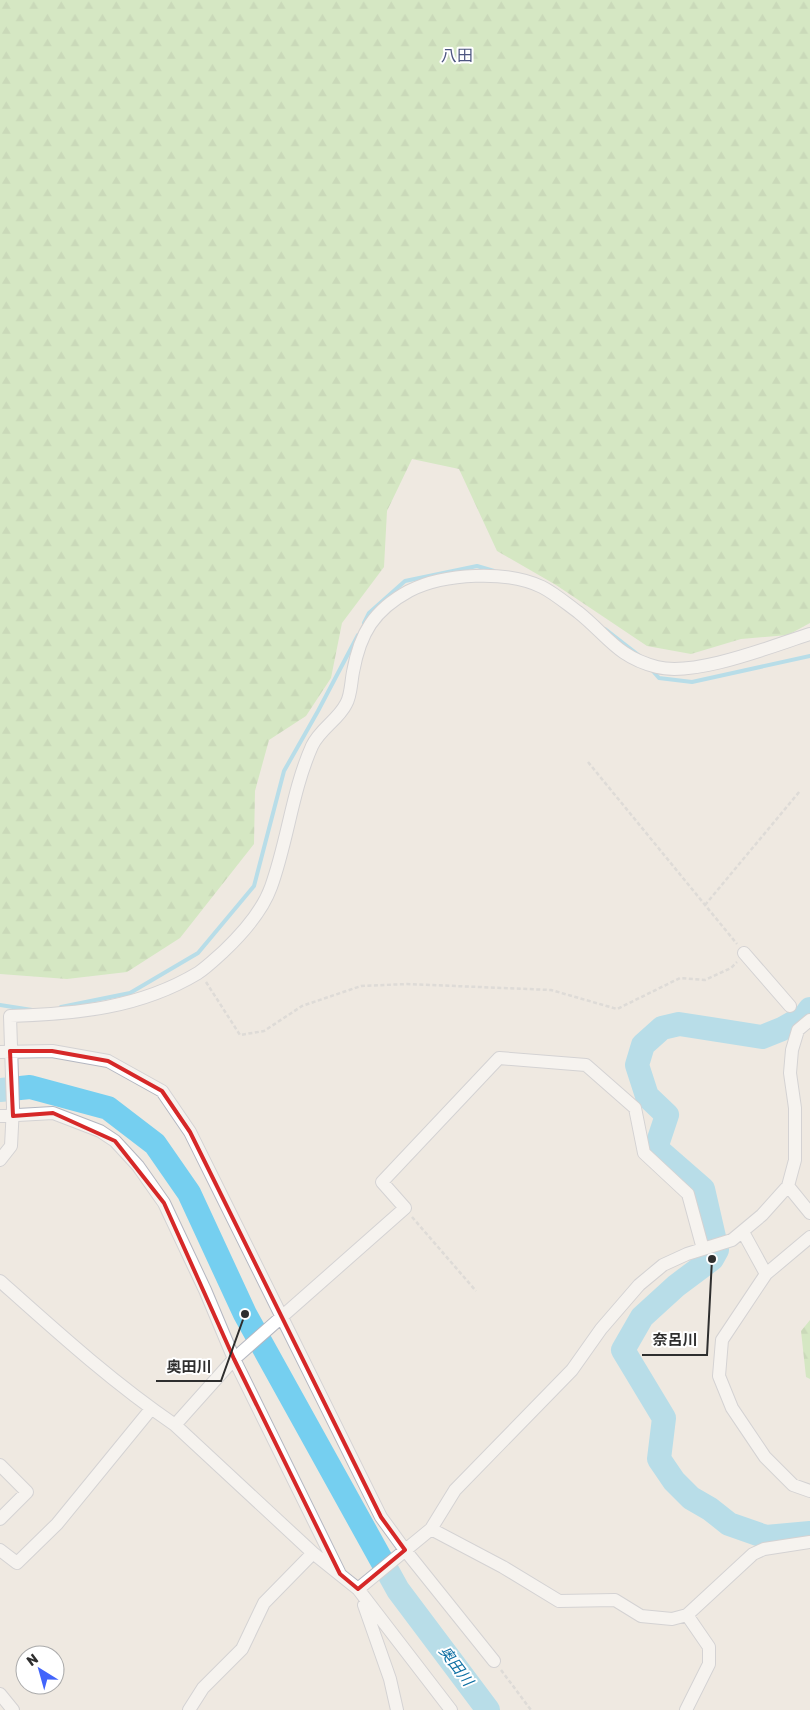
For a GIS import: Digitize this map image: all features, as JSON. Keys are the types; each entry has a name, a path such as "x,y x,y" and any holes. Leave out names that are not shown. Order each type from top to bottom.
{"street":[{"path":"0,1160 11,1146 7,1056 10,1016 63,1014 122,1004 153,996 200,972 238,938 260,908 270,890 281,856 300,775 314,742 347,703 363,636 373,618 382,608 411,590 440,580 474,576 508,577 541,587 579,613 612,645 633,658 657,667 678,670 730,659 810,634"},
{"path":"744,953 790,1006"},
{"path":"362,1585 431,1529 455,1490 572,1370 601,1329 639,1285 663,1265 707,1247 732,1240 762,1215 788,1186 794,1160 795,1108 790,1073 792,1050 798,1030 810,1020"},
{"path":"7,1056 52,1051 108,1061 162,1091 190,1132 278,1320 381,1517 494,1661"},
{"path":"175,1425 234,1359 405,1208 382,1182 499,1058 586,1065 635,1108 644,1154 688,1194 707,1247"},
{"path":"9,1113 53,1113 100,1131 115,1141 138,1166 164,1204 205,1290 234,1359 340,1574"},
{"path":"788,1186 810,1213"},
{"path":"743,1232 766,1274"},
{"path":"810,1237 766,1274 722,1340 720,1376 732,1408 765,1457 793,1485 810,1490"},
{"path":"0,1281 71,1345 175,1425 313,1553 340,1574 362,1585 452,1710"},
{"path":"0,1550 17,1563 57,1524 152,1409"},
{"path":"0,1465 27,1492 0,1520"},
{"path":"431,1529 503,1566 559,1602 615,1600 641,1616 672,1619 686,1615 753,1554 764,1549 810,1542"},
{"path":"190,1710 204,1688 242,1649 264,1603 313,1553"},
{"path":"362,1585 390,1679 397,1710"},
{"path":"686,1615 708,1647 709,1664 686,1710"},
{"path":"0,1694 13,1710"}],"path":[{"path":"200,972 240,1036 264,1031 302,1006 361,986 407,984 551,990 616,1009 680,978 705,980 731,968 744,953 588,762"},
{"path":"705,905 800,791"},
{"path":"405,1208 476,1291"},
{"path":"494,1661 531,1710"}],"highlighted area":[{"path":"10,1051 52,1051 108,1061 162,1091 190,1132 381,1517 405,1550 358,1589 340,1574 234,1359 164,1203 115,1141 53,1113 13,1116"}],"green space":[{"path":"0,0 810,0 810,623 788,635 741,639 691,654 647,646 556,585 497,551 459,469 412,459 387,511 384,567 342,623 331,678 306,716 269,740 255,791 254,844 180,938 127,972 67,979 0,974"},
{"path":"810,1320 810,1379 806,1377 801,1331"}],"waterway":[{"path":"364,623 369,613 405,581 477,566 494,571"},
{"path":"605,629 641,657"},
{"path":"61,1007 130,993 198,953 254,886 284,771 358,635"},
{"path":"652,670 659,678 692,682 810,656"},
{"path":"0,1005 32,1010"},
{"path":"810,1009 805,1016 782,1029 762,1037 679,1024 662,1028 643,1045 637,1065 647,1096 667,1115 656,1148 703,1189 717,1250 712,1259 676,1286 642,1317 623,1350 664,1418 659,1459 674,1481 691,1498 710,1509 729,1524 766,1537 810,1533"},
{"name":"奥田川","path":"0,1090 30,1087 108,1108 155,1144 189,1193 245,1314 398,1590 488,1710"}],"place":[{"name":"奈呂川","path":"712,1259"},
{"name":"奥田川","path":"245,1314"}],"district":[{"name":"八田","path":"457,55"}]}
